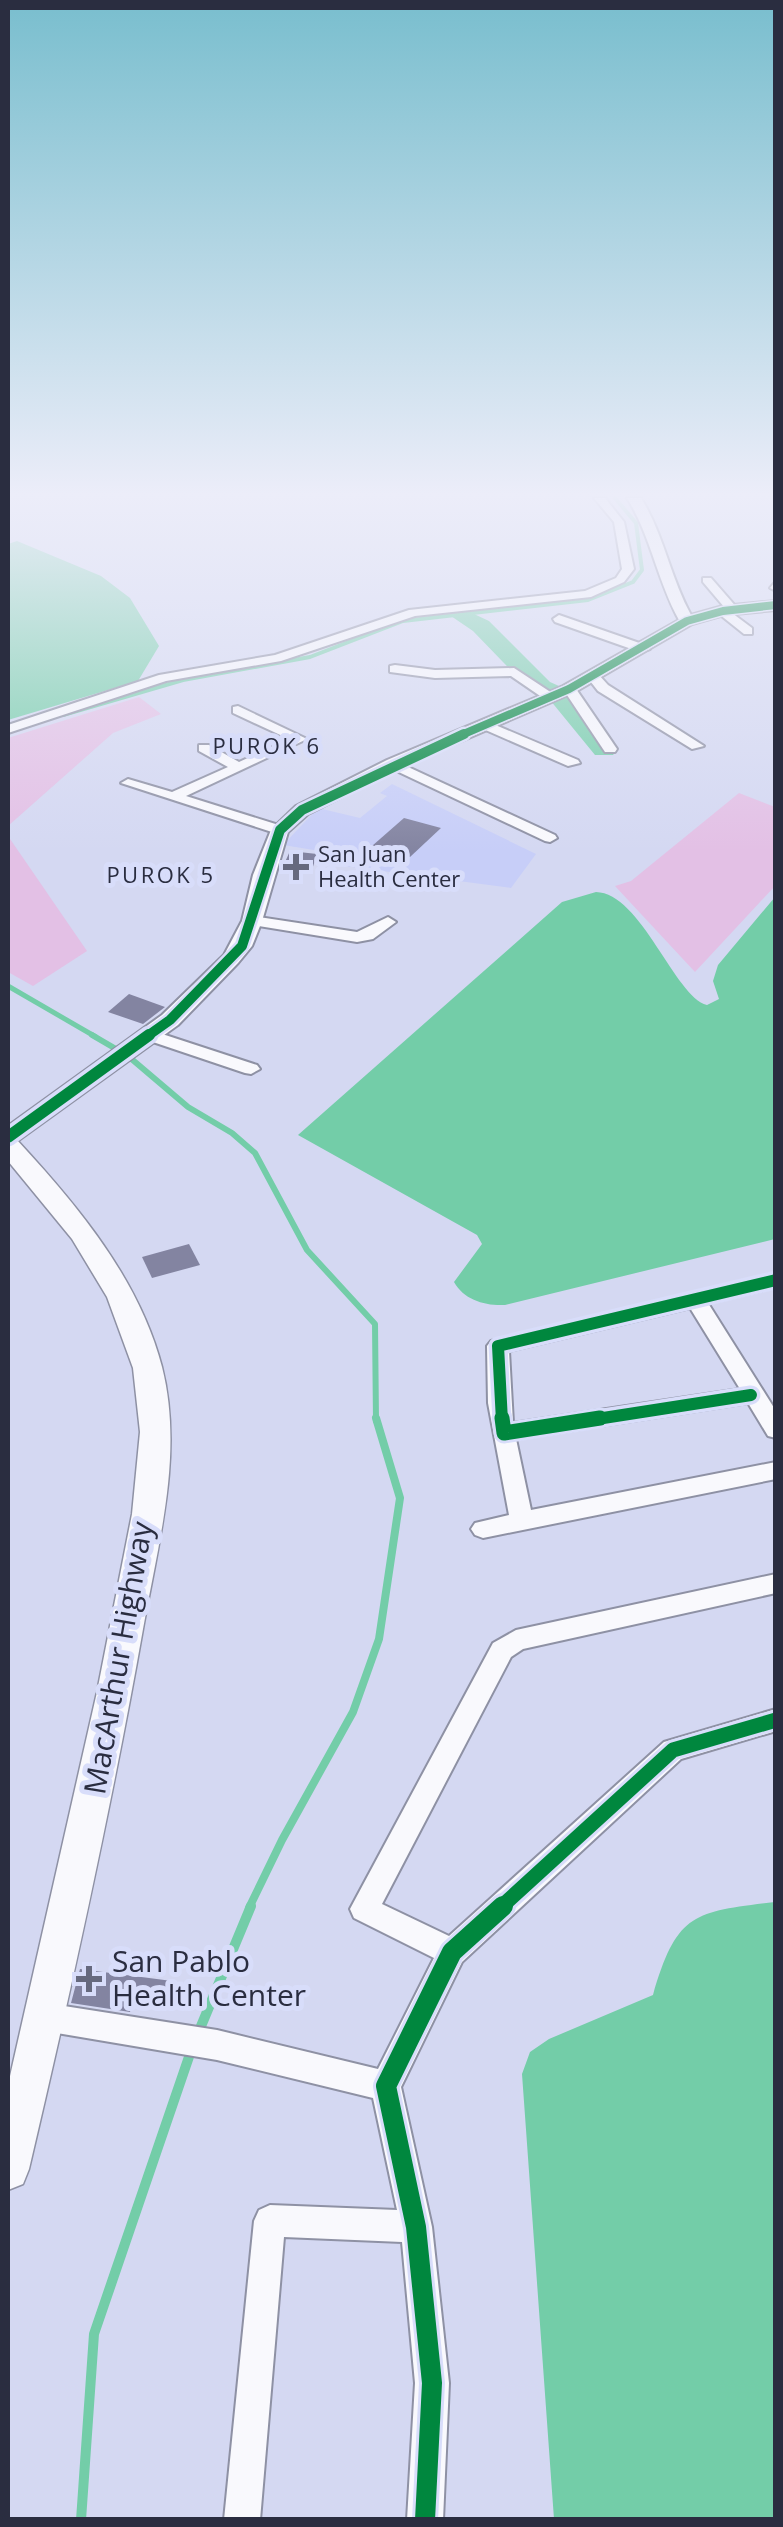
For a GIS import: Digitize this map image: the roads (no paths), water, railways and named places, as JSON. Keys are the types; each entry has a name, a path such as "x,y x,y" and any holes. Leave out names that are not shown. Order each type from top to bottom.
{"main road":[{"name":"MacArthur Highway","path":"8,1146 69,1214 128,1312 154,1405 152,1464 107,1738 8,2169"}],"street":[{"path":"8,729 164,678 277,658 407,616"},
{"path":"684,616 687,621"},
{"path":"8,1137 143,1041 188,1004 232,959 252,921 263,875 280,830 302,810 393,764 560,693 644,649 687,621 706,616"},
{"path":"734,616 748,631"},
{"path":"559,619 644,649"},
{"path":"395,670 435,674 514,672 560,693 610,749"},
{"path":"593,677 604,688 696,746"},
{"path":"173,797 300,738 238,710"},
{"path":"486,724 573,763"},
{"path":"204,748 238,767"},
{"path":"393,764 550,838"},
{"path":"128,782 280,830"},
{"path":"252,921 357,936 367,936 388,922"},
{"path":"143,1041 251,1068"},
{"path":"522,1520 499,1403 498,1346 776,1280"},
{"path":"694,1298 776,1430"},
{"path":"504,1433 751,1394"},
{"path":"484,1529 776,1470"},
{"path":"452,1952 364,1909 502,1650 516,1640 776,1582"},
{"path":"425,2520 432,2383 416,2227 386,2086 452,1952 674,1750 776,1720"},
{"path":"45,2017 218,2045 386,2086"},
{"path":"242,2520 270,2222 416,2227"}],"waterway":[{"path":"63,715 183,680 310,657 403,621 448,616"},
{"path":"463,616 481,626 541,687 559,695 604,750"},
{"path":"8,986 96,1037"},
{"path":"92,1035 128,1056 188,1107 232,1133 255,1153 307,1250 375,1324 376,1421"},
{"path":"249,1908 353,1712 379,1639 400,1498 376,1418"},
{"path":"199,2031 251,1906"},
{"path":"81,2520 94,2334 192,2048"}],"place":[{"name":"San Juan Health Center","path":"296,867"},
{"name":"San Pablo Health Center","path":"89,1979"}],"district":[{"name":"PUROK 6","path":"267,746"},
{"name":"PUROK 5","path":"161,875"}]}
